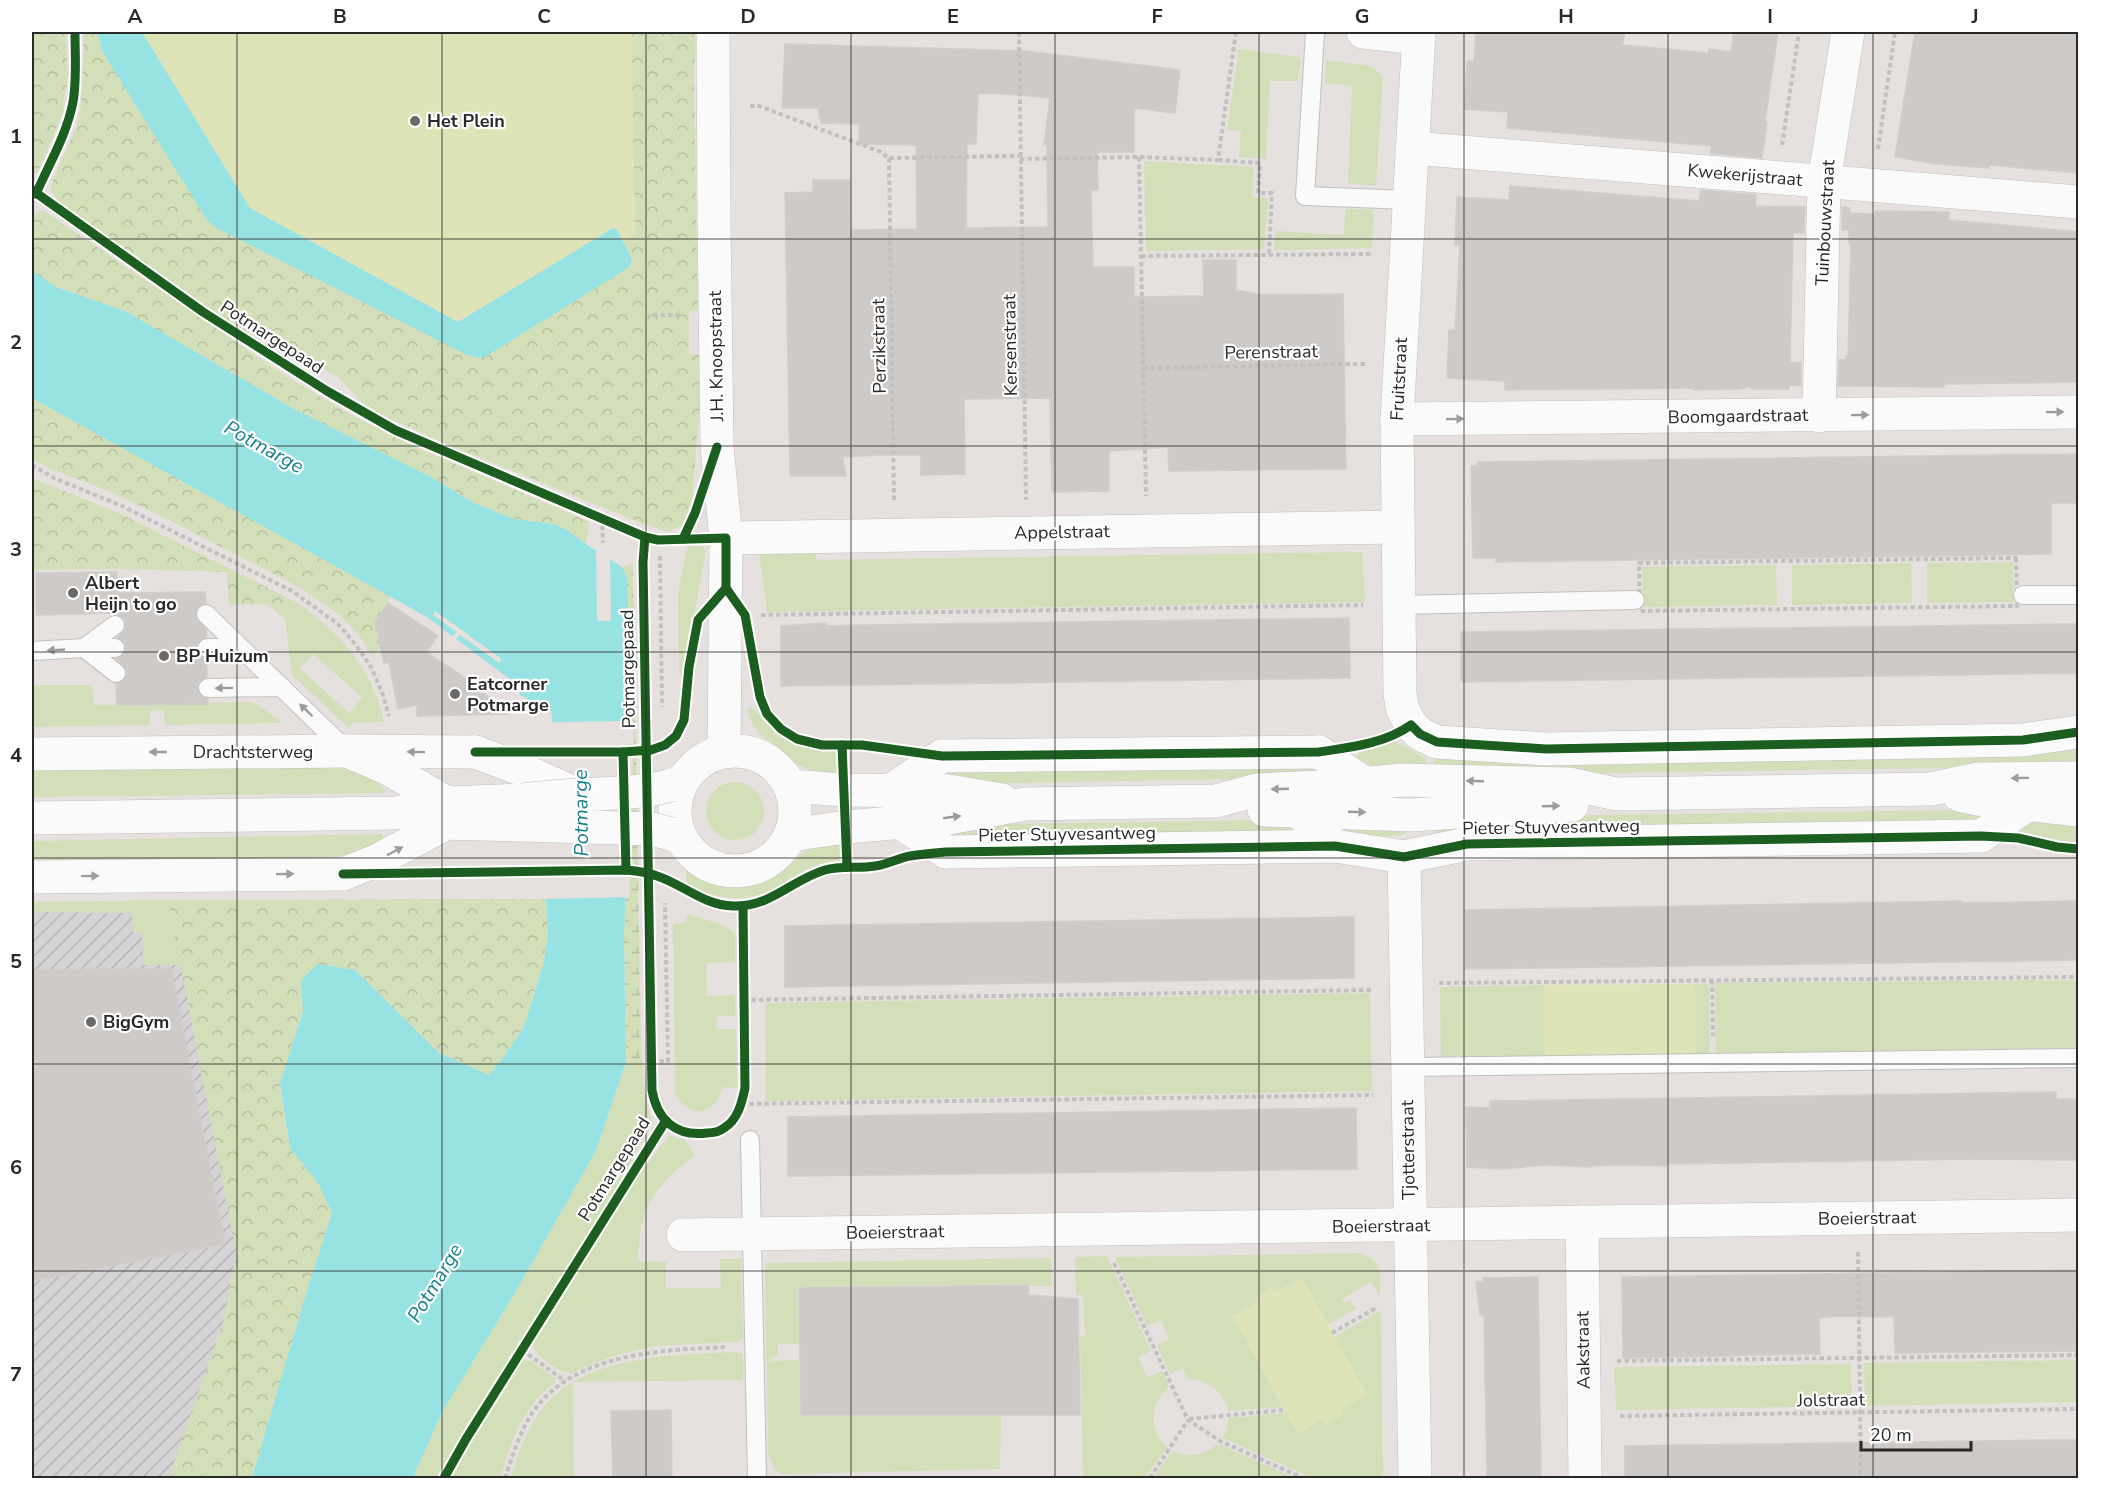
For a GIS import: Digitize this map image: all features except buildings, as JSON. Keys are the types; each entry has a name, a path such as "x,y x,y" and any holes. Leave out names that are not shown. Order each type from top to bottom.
{"street":[{"name":"J.H. Knoopstraat","path":"713,32 717,447 726,538 724,752"},
{"path":"1364,32 1418,35"},
{"name":"Tuinbouwstraat","path":"1819,416 1824,182 1848,32"},
{"name":"Fruitstraat","path":"1418,35 1396,419 1400,694 1403,710 1411,725 1420,734 1437,742 1546,749 2023,740 2079,732"},
{"name":"Kwekerijstraat","path":"1412,148 2079,202"},
{"name":"Boomgaardstraat","path":"1396,419 2079,412"},
{"name":"Appelstraat","path":"726,538 1398,527"},
{"path":"347,751 387,768 446,813"},
{"path":"32,818 446,813 522,798 633,793 652,790 680,778 703,759 724,752 738,751 759,755 778,768 790,786 795,807 794,825 787,842 776,856 760,866 743,871 725,870 708,865 693,854 677,837 522,798"},
{"name":"Drachtsterweg","path":"32,754 475,752 522,798"},
{"path":"893,789 942,756 1319,752 1364,783"},
{"path":"677,837 675,805 680,778"},
{"name":"Pieter Stuyvesantweg","path":"1216,801 1257,790 1401,780 1570,784 1616,794 1930,789 1978,779 2079,778"},
{"name":"Pieter Stuyvesantweg","path":"790,786 844,790 950,791 1025,804"},
{"name":"Pieter Stuyvesantweg","path":"1930,789 1978,799 2079,810"},
{"name":"Pieter Stuyvesantweg","path":"790,835 846,827 949,818 1025,804 1216,801 1256,810 1411,815 1573,805 1616,794"},
{"name":"Pieter Stuyvesantweg","path":"899,822 946,852 1335,846 1404,857 1467,844 1981,836 2029,804"},
{"path":"1298,811 1335,846"},
{"path":"32,877 343,874 378,860 446,813"},
{"name":"Tjotterstraat","path":"1404,857 1415,1479"},
{"name":"Boeierstraat","path":"683,1235 2079,1215"},
{"name":"Aakstraat","path":"1582,1222 1585,1479"}],"lane":[{"path":"1315,32 1305,196 1409,200"},
{"path":"2017,594 2079,595"},
{"path":"1398,605 1639,599"},
{"path":"206,614 347,751"},
{"path":"84,648 115,624"},
{"path":"84,648 116,673"},
{"path":"32,651 115,648"},
{"path":"207,648 240,648"},
{"path":"208,688 282,687"},
{"path":"1407,1081 1713,1063 2079,1058"},
{"path":"750,1140 754,1235 757,1479"}],"path":[{"path":"1218,160 1236,32"},
{"path":"1778,178 1799,32"},
{"path":"1872,186 1895,32"},
{"path":"749,106 759,106 881,152 890,158 1139,157 1260,163 1258,193 1272,193 1269,254"},
{"path":"1139,157 1146,531"},
{"path":"40,183 33,195 45,200"},
{"path":"1141,256 1406,253"},
{"path":"653,315 688,315"},
{"path":"32,465 54,478 122,506 291,591 329,617 356,645 371,667 382,692 389,719"},
{"path":"592,513 606,519 603,543"},
{"path":"660,556 662,707"},
{"path":"2016,558 2017,594 1639,599 1639,563 2016,558"},
{"path":"761,615 1398,605"},
{"path":"651,1050 652,1066 668,1061 665,903"},
{"path":"744,1000 1712,980 2079,976"},
{"path":"1712,980 1713,1063"},
{"path":"744,989 744,1011"},
{"path":"750,1140 733,1120 743,1100 1407,1081"},
{"path":"1857,1218 1861,1479"},
{"path":"1111,1228 1111,1257 1188,1420 1220,1441 1303,1479"},
{"path":"1332,1333 1381,1305 1412,1303"},
{"path":"515,1360 528,1340"},
{"path":"505,1479 519,1440 538,1405 565,1381 615,1360 655,1351 755,1347"},
{"path":"522,1350 565,1381"},
{"path":"1583,1362 2079,1355"},
{"path":"1188,1420 1284,1410"},
{"path":"1149,1479 1188,1420"}],"shaded area":[{"path":"176,907 247,1251 174,1478 32,1478 32,908"}],"green space":[{"path":"32,32 66,32 68,77 62,115 38,172 32,176"},
{"path":"84,32 98,32 102,51 207,219 480,358 628,268 632,260 623,242 635,233 631,32 696,32 694,82 698,310 689,311 689,354 699,355 699,411 691,513 681,526 667,532 644,524 444,443 380,414 362,402 338,377 279,342 246,334 58,201 51,190 52,182 76,128 81,105"},
{"name":"Het Plein","path":"142,32 631,32 635,233 623,242 617,229 613,228 458,322 250,208"},
{"path":"1239,49 1301,57 1298,81 1270,81 1266,159 1239,157 1241,131 1227,130"},
{"path":"1326,60 1371,66 1383,77 1376,186 1348,183 1352,86 1325,83"},
{"path":"1144,161 1254,167 1252,197 1268,198 1264,249 1146,251"},
{"path":"1346,209 1374,210 1372,248 1274,250 1275,231 1343,235"},
{"path":"38,211 44,211 286,376 348,413 409,444 589,522 586,544 567,530 554,524 514,519 474,503 431,477 294,409 127,312 56,287 32,271 32,218"},
{"path":"32,398 391,596 375,622 380,648 372,655 358,634 340,615 299,587 163,517 32,459"},
{"path":"32,478 121,514 294,601 285,619 267,604 229,605 227,572 118,569 33,570 34,617 32,617"},
{"path":"687,546 701,546 706,550 684,674 679,674 678,594"},
{"path":"815,551 816,560 1362,552 1365,602 766,612 759,553"},
{"path":"2013,562 2013,602 1927,603 1927,563"},
{"path":"633,563 641,1056 636,1062 626,1062 624,938 631,722 622,567"},
{"path":"1911,563 1912,603 1792,605 1792,565"},
{"path":"1776,565 1777,605 1643,607 1642,567"},
{"path":"294,601 339,638 362,668 379,703 384,722 353,723 349,728 292,675 285,619","holes":["313,654 363,698 349,713 300,669"]},
{"path":"32,685 92,685 94,705 249,702 256,704 283,723 165,725 164,710 150,711 150,725 32,727"},
{"path":"750,707 761,715 777,733 791,742 836,751 838,774 817,773 797,764 760,734 747,711"},
{"path":"1396,742 1425,758 1427,767 1376,768 1357,758 1359,753"},
{"path":"2078,742 2078,766 1538,774 1433,766 1434,755"},
{"path":"1300,761 1329,771 1285,778 1011,783 939,781 936,775 950,770"},
{"path":"276,763 362,768 386,791 382,793 32,797 32,768"},
{"path":"729,782 741,782 756,790 764,805 764,817 756,832 741,840 729,840 714,832 706,817 706,805 714,790"},
{"path":"1964,810 1984,816 1968,823 1435,837 1435,827 1528,816"},
{"path":"1270,820 1303,832 959,841 937,830 997,824"},
{"path":"2031,821 2078,821 2078,842 2060,841 2017,830"},
{"path":"1343,827 1407,827 1406,833 1402,835 1371,837 1355,835"},
{"path":"383,834 382,842 352,854 325,859 32,863 32,841"},
{"path":"841,844 841,859 809,868 778,887 755,896 732,898 709,894 686,884 686,871 710,883 722,886 734,888 759,884 783,871 812,848"},
{"path":"546,899 548,937 543,966 524,1027 489,1075 439,1053 355,970 301,980 303,1011 280,1085 290,1148 319,1183 332,1213 252,1478 168,1478 224,1320 236,1252 168,900"},
{"path":"168,900 181,965 144,965 142,933 133,932 132,913 32,912 32,902"},
{"path":"687,914 720,924 735,933 735,962 706,963 707,996 735,995 735,1016 717,1016 716,1029 736,1029 737,1088 723,1087 714,1104 702,1111 688,1108 675,1094 673,924 686,922"},
{"path":"2078,980 2078,1048 1716,1054 1715,983"},
{"path":"1695,984 1709,984 1710,1054 1696,1054"},
{"path":"1695,984 1696,1054 1545,1056 1544,985"},
{"path":"1544,985 1545,1056 1441,1057 1440,987"},
{"path":"1370,993 1372,1091 766,1101 765,1003"},
{"path":"642,1056 645,1101 653,1122 617,1186 461,1437 438,1478 413,1478 441,1414 512,1298 596,1151 626,1062 635,1062"},
{"path":"669,1135 686,1141 695,1155 669,1178 651,1200 641,1227 638,1261 666,1262 666,1288 721,1288 720,1259 741,1259 743,1339 736,1342 655,1346 613,1356 571,1373 561,1370 542,1358 532,1344 637,1178"},
{"path":"1359,1253 1376,1263 1380,1274 1380,1294 1371,1282 1342,1299 1344,1303 1350,1300 1355,1309 1328,1325 1302,1278 1276,1292 1255,1297 1258,1302 1233,1316 1283,1407 1228,1411 1214,1388 1203,1382 1188,1379 1183,1368 1170,1374 1157,1345 1169,1339 1161,1320 1147,1326 1115,1257"},
{"path":"1107,1256 1151,1351 1138,1357 1147,1377 1162,1371 1169,1387 1158,1401 1153,1416 1156,1432 1167,1447 1145,1478 1083,1478 1080,1337 1085,1336 1083,1295 1076,1295 1075,1257"},
{"path":"1051,1258 1052,1286 1030,1286 1030,1284 798,1287 799,1344 778,1344 778,1356 771,1357 771,1361 799,1360 800,1416 1001,1416 1000,1469 783,1474 776,1471 768,1454 765,1263"},
{"path":"1302,1278 1367,1395 1341,1409 1344,1415 1326,1424 1323,1419 1298,1434 1233,1317 1258,1302 1255,1297 1273,1287 1277,1292"},
{"path":"1381,1310 1383,1478 1312,1478 1223,1438 1229,1418 1286,1413 1298,1433 1323,1419 1344,1414 1341,1409 1367,1395 1334,1337"},
{"path":"736,1352 743,1354 743,1380 574,1382 606,1368 632,1361 686,1355"},
{"path":"523,1360 531,1361 555,1378 555,1383 544,1391 527,1413 508,1452 500,1478 451,1478 471,1443"},
{"path":"2078,1360 2078,1402 1865,1406 1864,1363"},
{"path":"1851,1364 1852,1406 1616,1410 1614,1367"},
{"path":"573,1383 574,1478 510,1478 537,1416 561,1390"},
{"path":"1218,1444 1295,1478 1153,1478 1172,1451 1184,1455 1196,1455"}],"water":[{"path":"98,32 142,32 250,208 458,322 613,228 617,229 632,260 628,268 488,355 480,358 465,354 215,227 207,220 102,51"},
{"name":"Potmarge","path":"32,271 56,287 127,312 294,409 431,477 474,503 514,519 554,524 567,530 622,567 627,579 631,722 624,938 626,1062 596,1151 512,1298 441,1414 413,1478 252,1478 332,1213 318,1183 290,1148 280,1084 303,1011 301,980 318,964 355,970 439,1053 489,1075 502,1059 524,1027 543,966 548,937 546,899 551,711 520,695 519,686 427,617 32,398"}],"pier":[{"path":"596,547 610,556 611,621 597,621"},
{"path":"435,611 502,659 499,663 460,635 455,641 452,638 456,632 433,615"},
{"path":"634,721 629,897 544,899 549,722"}],"cycle path":[{"path":"36,194 62,137 73,102 76,67 75,32"},
{"name":"Potmargepaad","path":"32,190 203,312 327,391 395,430 645,537 658,540 726,538 726,588"},
{"path":"683,539 695,513 717,447"},
{"name":"Potmargepaad","path":"645,537 643,562 652,1090 663,1118 677,1129 686,1132 709,1133 729,1125 739,1110 745,1088 743,906"},
{"path":"726,588 745,615 760,697 767,714 781,729 797,739 822,745 862,745 942,756 1319,752 1378,741 1411,725 1420,734 1437,742 1546,749 2023,740 2078,732"},
{"path":"475,752 623,752 651,750 665,745 676,736 684,720 689,667 698,620 726,588"},
{"path":"842,745 847,867"},
{"path":"623,752 626,870"},
{"path":"343,874 626,870 653,875 712,902 733,906 747,905 770,898 813,874 825,870 879,865 910,856 946,852 1335,846 1404,857 1467,844 1981,836 2018,838 2057,847 2078,849"},
{"name":"Potmargepaad","path":"444,1478 466,1439 665,1122"}],"place":[{"name":"Het Plein","path":"415,121"},
{"name":"Albert Heijn to go","path":"73,593"},
{"name":"BP Huizum","path":"164,656"},
{"name":"Eatcorner Potmarge","path":"455,694"},
{"name":"BigGym","path":"91,1022"}]}
